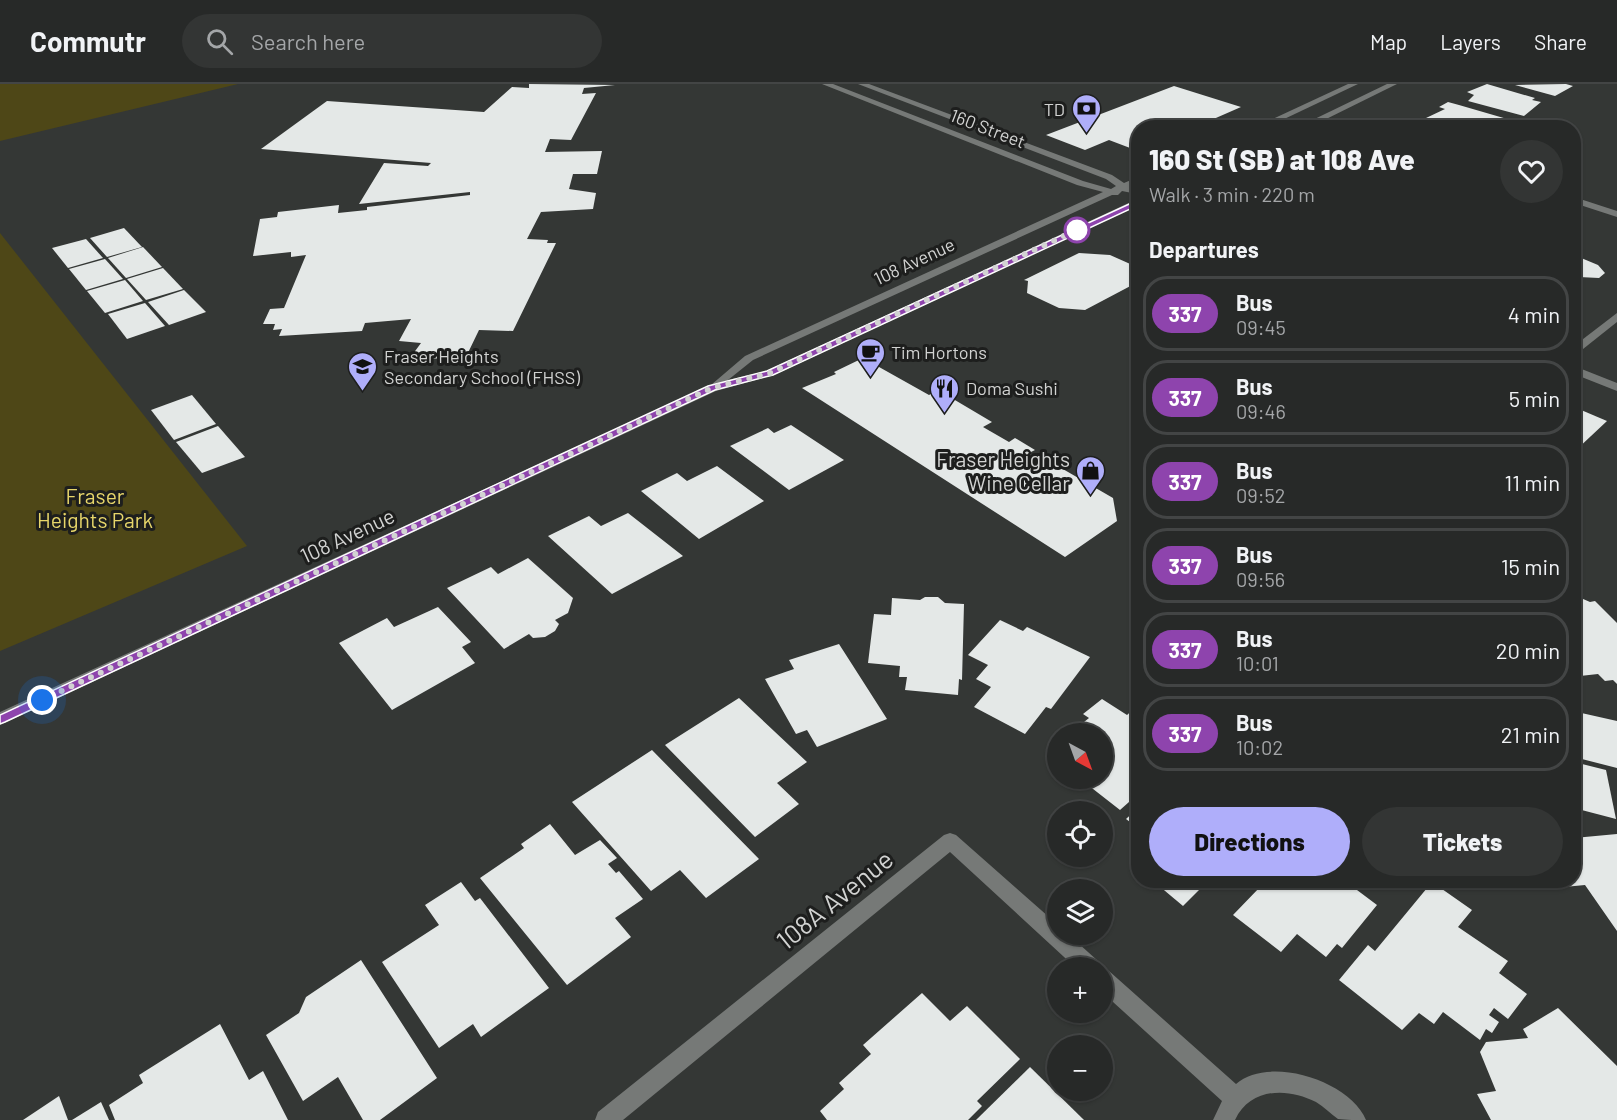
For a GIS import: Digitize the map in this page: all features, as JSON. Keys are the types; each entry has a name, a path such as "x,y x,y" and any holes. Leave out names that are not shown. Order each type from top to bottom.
{"street":[{"name":"160 Street","path":"826,84 1080,183 1131,197"},
{"path":"843,84 876,97 902,99"},
{"name":"160 Street","path":"862,84 1109,177 1131,193"},
{"path":"1275,120 1354,84"},
{"path":"1317,120 1394,84"},
{"name":"108 Avenue","path":"712,388 750,358 1131,183"},
{"name":"108 Avenue","path":"0,719 712,388 770,373 1131,202"},
{"path":"1581,202 1617,214"},
{"path":"1581,345 1617,316"},
{"path":"1581,373 1617,387"},
{"name":"108A Avenue","path":"606,1120 950,841 1079,957"},
{"path":"1113,988 1235,1098"},
{"path":"1224,1120 1235,1098 1254,1085 1277,1080 1303,1085 1328,1097 1355,1120"}],"green space":[{"path":"0,84 238,84 0,141"},
{"name":"Fraser Heights Park","path":"0,233 247,546 0,651"}],"building":[{"path":"529,84 615,85 584,88 582,94 596,93 571,140 550,139 545,152 602,151 597,174 573,174 569,189 596,193 593,209 541,212 527,239 548,240 547,243 556,243 513,331 479,330 465,359 410,358 421,343 399,341 411,319 365,323 362,331 279,336 282,329 273,330 275,324 263,324 270,309 284,308 306,255 291,257 291,252 253,256 260,219 277,217 278,212 339,205 338,213 367,210 367,207 470,195 470,192 359,204 384,163 428,166 431,163 261,149 327,101 484,112 512,87 529,88"},
{"path":"1487,84 1535,98 1532,100 1541,102 1524,116 1468,101 1474,95 1467,92"},
{"path":"1566,84 1573,86 1555,96 1515,85"},
{"path":"1174,86 1241,107 1211,120 1131,120 1131,148 1109,140 1085,150 1046,135"},
{"path":"1448,102 1511,120 1433,120 1426,118 1445,109 1439,107"},
{"path":"124,228 142,247 107,257 90,238"},
{"path":"86,239 103,258 68,268 52,248"},
{"path":"143,247 162,267 126,278 108,258"},
{"path":"1079,253 1110,255 1131,264 1131,286 1085,310 1059,308 1027,293 1028,281 1024,280"},
{"path":"1581,258 1598,265 1605,273 1599,278 1581,277"},
{"path":"105,259 123,279 86,290 69,269"},
{"path":"163,268 183,289 146,300 127,279"},
{"path":"125,280 143,301 105,313 87,291"},
{"path":"184,290 206,312 169,325 148,302"},
{"path":"145,303 165,326 127,339 108,314"},
{"path":"863,358 929,395 938,390 992,422 983,427 1009,442 1015,438 1035,450 1029,453 1046,463 1049,461 1113,498 1117,521 1065,557 802,388 836,374 834,372"},
{"path":"192,395 216,424 174,440 151,410"},
{"path":"1581,410 1607,421 1581,445"},
{"path":"791,425 844,460 789,490 730,446 768,428 774,433"},
{"path":"218,426 245,457 202,473 176,442"},
{"path":"717,466 764,501 699,539 641,491 677,473 687,481"},
{"path":"628,513 683,556 612,594 548,536 589,516 601,526"},
{"path":"528,558 573,598 568,613 555,620 559,624 555,631 545,637 533,638 529,634 504,649 447,588 491,567 498,574"},
{"path":"925,597 938,597 945,603 964,604 962,680 959,679 958,695 905,690 907,677 899,677 900,666 868,663 874,614 891,615 892,598 920,600"},
{"path":"1581,598 1590,602 1595,601 1617,623 1617,684 1613,680 1605,681 1598,674 1581,676"},
{"path":"438,607 471,642 462,647 475,663 392,710 339,643 387,618 394,627"},
{"path":"1000,620 1023,631 1027,627 1090,657 1051,709 1046,707 1025,734 974,707 991,687 976,679 988,665 968,655"},
{"path":"839,644 887,719 817,747 807,730 796,734 765,679 794,669 789,660"},
{"path":"739,698 807,762 777,783 799,804 755,837 665,745"},
{"path":"1102,699 1127,715 1131,711 1131,800 1120,810 1113,805 1113,801 1108,801 1093,789 1113,789 1113,723 1083,723 1089,718 1083,714"},
{"path":"1581,713 1617,721 1617,768 1581,759"},
{"path":"652,750 759,859 706,898 680,870 651,891 572,802"},
{"path":"1581,764 1606,770 1616,819 1581,810"},
{"path":"550,824 575,855 600,840 617,858 608,864 616,873 619,871 643,899 615,918 631,937 567,985 480,878 524,848 521,844"},
{"path":"1617,834 1617,931 1585,885 1581,885 1581,837"},
{"path":"461,882 475,901 480,898 549,988 481,1037 473,1024 439,1048 382,962 439,925 425,905"},
{"path":"1162,888 1201,888 1183,906"},
{"path":"1259,888 1359,888 1357,890 1377,905 1342,948 1337,944 1326,957 1297,934 1281,952 1233,915"},
{"path":"1427,888 1441,888 1472,910 1458,927 1508,961 1499,973 1527,994 1508,1019 1494,1008 1489,1015 1499,1022 1492,1033 1486,1029 1480,1040 1443,1012 1434,1024 1419,1013 1402,1030 1339,980 1368,945 1375,951"},
{"path":"361,960 437,1078 380,1120 363,1120 338,1077 303,1101 266,1035 299,1013 306,997"},
{"path":"922,993 950,1021 967,1006 1020,1059 977,1101 982,1106 968,1120 827,1120 820,1111 844,1089 839,1083 871,1054 863,1045"},
{"path":"1558,1008 1617,1066 1617,1120 1491,1120 1477,1094 1496,1091 1480,1052 1486,1042 1528,1038 1523,1029"},
{"path":"220,1024 249,1080 263,1071 288,1120 115,1120 109,1105 143,1083 139,1075"},
{"path":"1030,1067 1047,1084 1047,1101 1065,1101 1084,1120 976,1120"},
{"path":"59,1096 68,1120 23,1120"},
{"path":"101,1102 109,1120 72,1120"}],"bus line":[{"name":"337","path":"0,719 712,388 770,373 1131,205"}],"place":[{"name":"TD","path":"1086,134"},
{"name":"Tim Hortons","path":"870,378"},
{"name":"Fraser Heights Secondary School (FHSS)","path":"363,392"},
{"name":"Doma Sushi","path":"945,414"},
{"name":"Fraser Heights Wine Cellar","path":"1091,496"}],"route":[{"path":"42,700 712,388 770,373 1077,230"}]}
